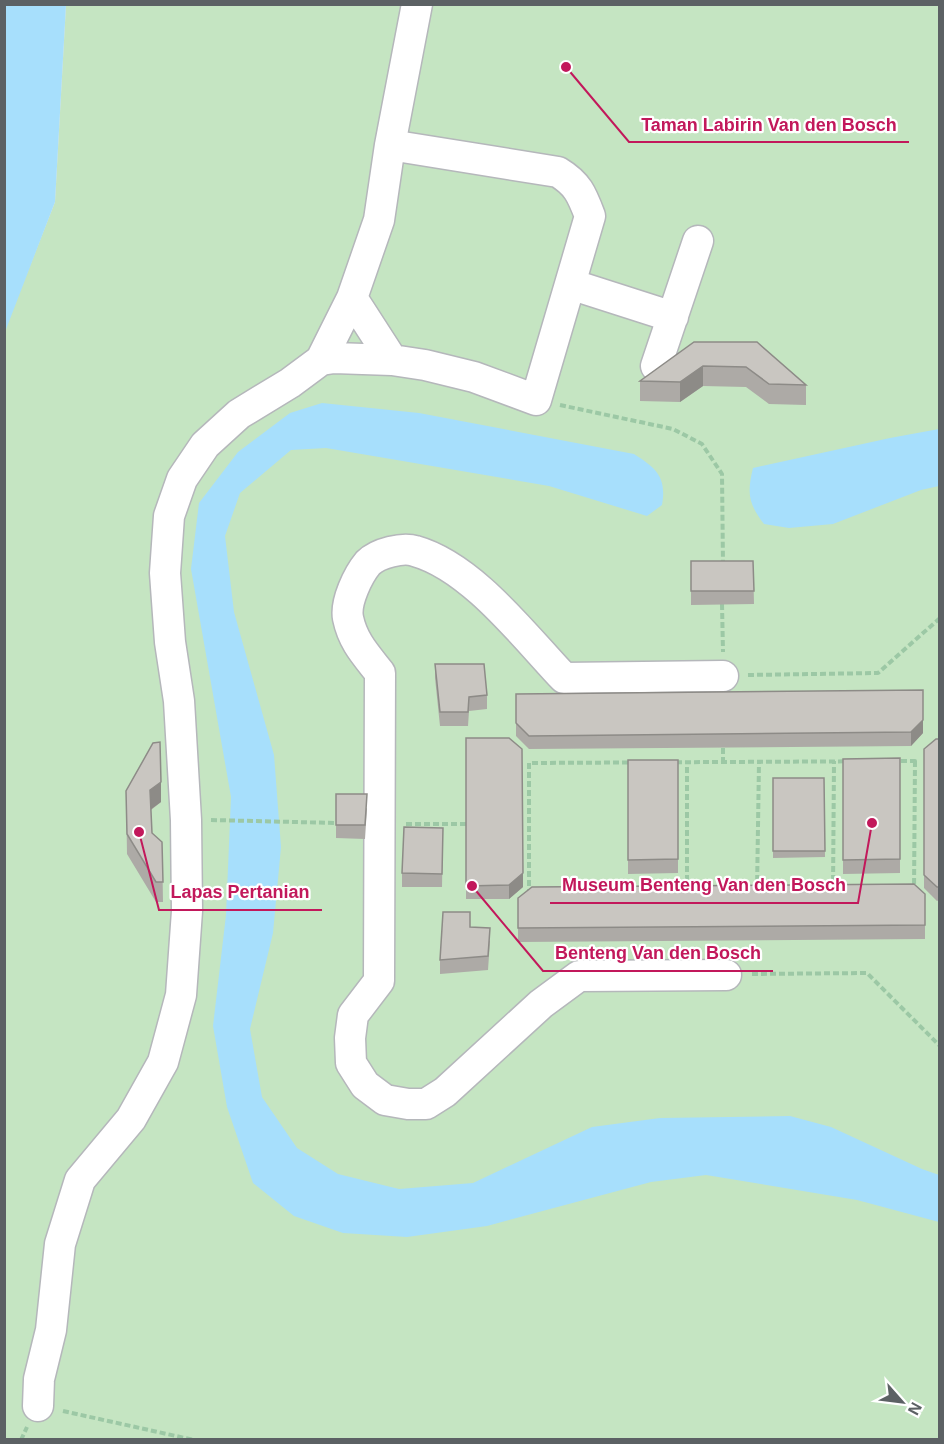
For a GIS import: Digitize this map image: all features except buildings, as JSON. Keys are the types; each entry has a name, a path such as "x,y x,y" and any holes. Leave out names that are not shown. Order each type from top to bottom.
{"street":[{"path":"38,1406 39,1379 51,1330 60,1244 80,1180 131,1119 164,1062 181,995 187,911 186,820 179,701 170,642 165,573 169,516 182,479 205,445 238,414 290,383 321,360 352,298 380,220 390,146 417,4"},
{"path":"321,360 334,358 392,360 425,365 474,377 536,400 590,216 582,194 572,180 558,171 390,146"},
{"path":"656,366 698,241"},
{"path":"570,284 673,317"},
{"path":"352,298 392,360"},
{"path":"723,676 564,678 476,585 442,562 413,550 393,550 369,562 352,589 347,616 357,644 380,672 379,981 353,1015 350,1038 351,1063 365,1085 385,1100 426,1104 445,1092 541,1004 579,976 726,975"}],"path":[{"path":"536,400 673,429 702,444 722,474 723,574"},
{"path":"722,604 723,676 878,673 939,618"},
{"path":"723,747 723,762"},
{"path":"833,892 834,761"},
{"path":"915,761 914,891 529,893 529,763 759,762 915,761"},
{"path":"687,762 687,892"},
{"path":"757,892 759,762"},
{"path":"226,820 336,823"},
{"path":"379,824 466,824"},
{"path":"523,824 529,825"},
{"path":"726,892 726,899"},
{"path":"726,975 867,973 939,1046"},
{"path":"21,1440 38,1406 194,1440"}],"green space":[{"path":"66,5 939,5 939,1439 5,1439 4,332 55,202"}],"water":[{"path":"5,4 66,5 55,202 5,332"},
{"path":"322,403 419,413 634,454 658,474 663,487 663,495 662,505 647,516 549,486 326,448 291,450 240,493 225,536 234,612 274,755 281,847 273,933 250,1029 262,1097 297,1148 338,1174 399,1189 473,1183 592,1127 660,1118 790,1116 831,1127 939,1175 939,1222 857,1200 706,1175 651,1182 487,1226 407,1237 343,1233 294,1216 253,1183 227,1107 213,1026 226,915 231,797 191,569 199,503 238,452 290,413"},
{"path":"939,429 939,486 921,490 833,524 789,528 764,524 752,504 750,484 753,468"}],"place":[{"name":"Taman Labirin Van den Bosch","path":"566,67"},
{"name":"Museum Benteng Van den Bosch","path":"872,823"},
{"name":"Lapas Pertanian","path":"139,832"},
{"name":"Benteng Van den Bosch","path":"472,886"}]}
